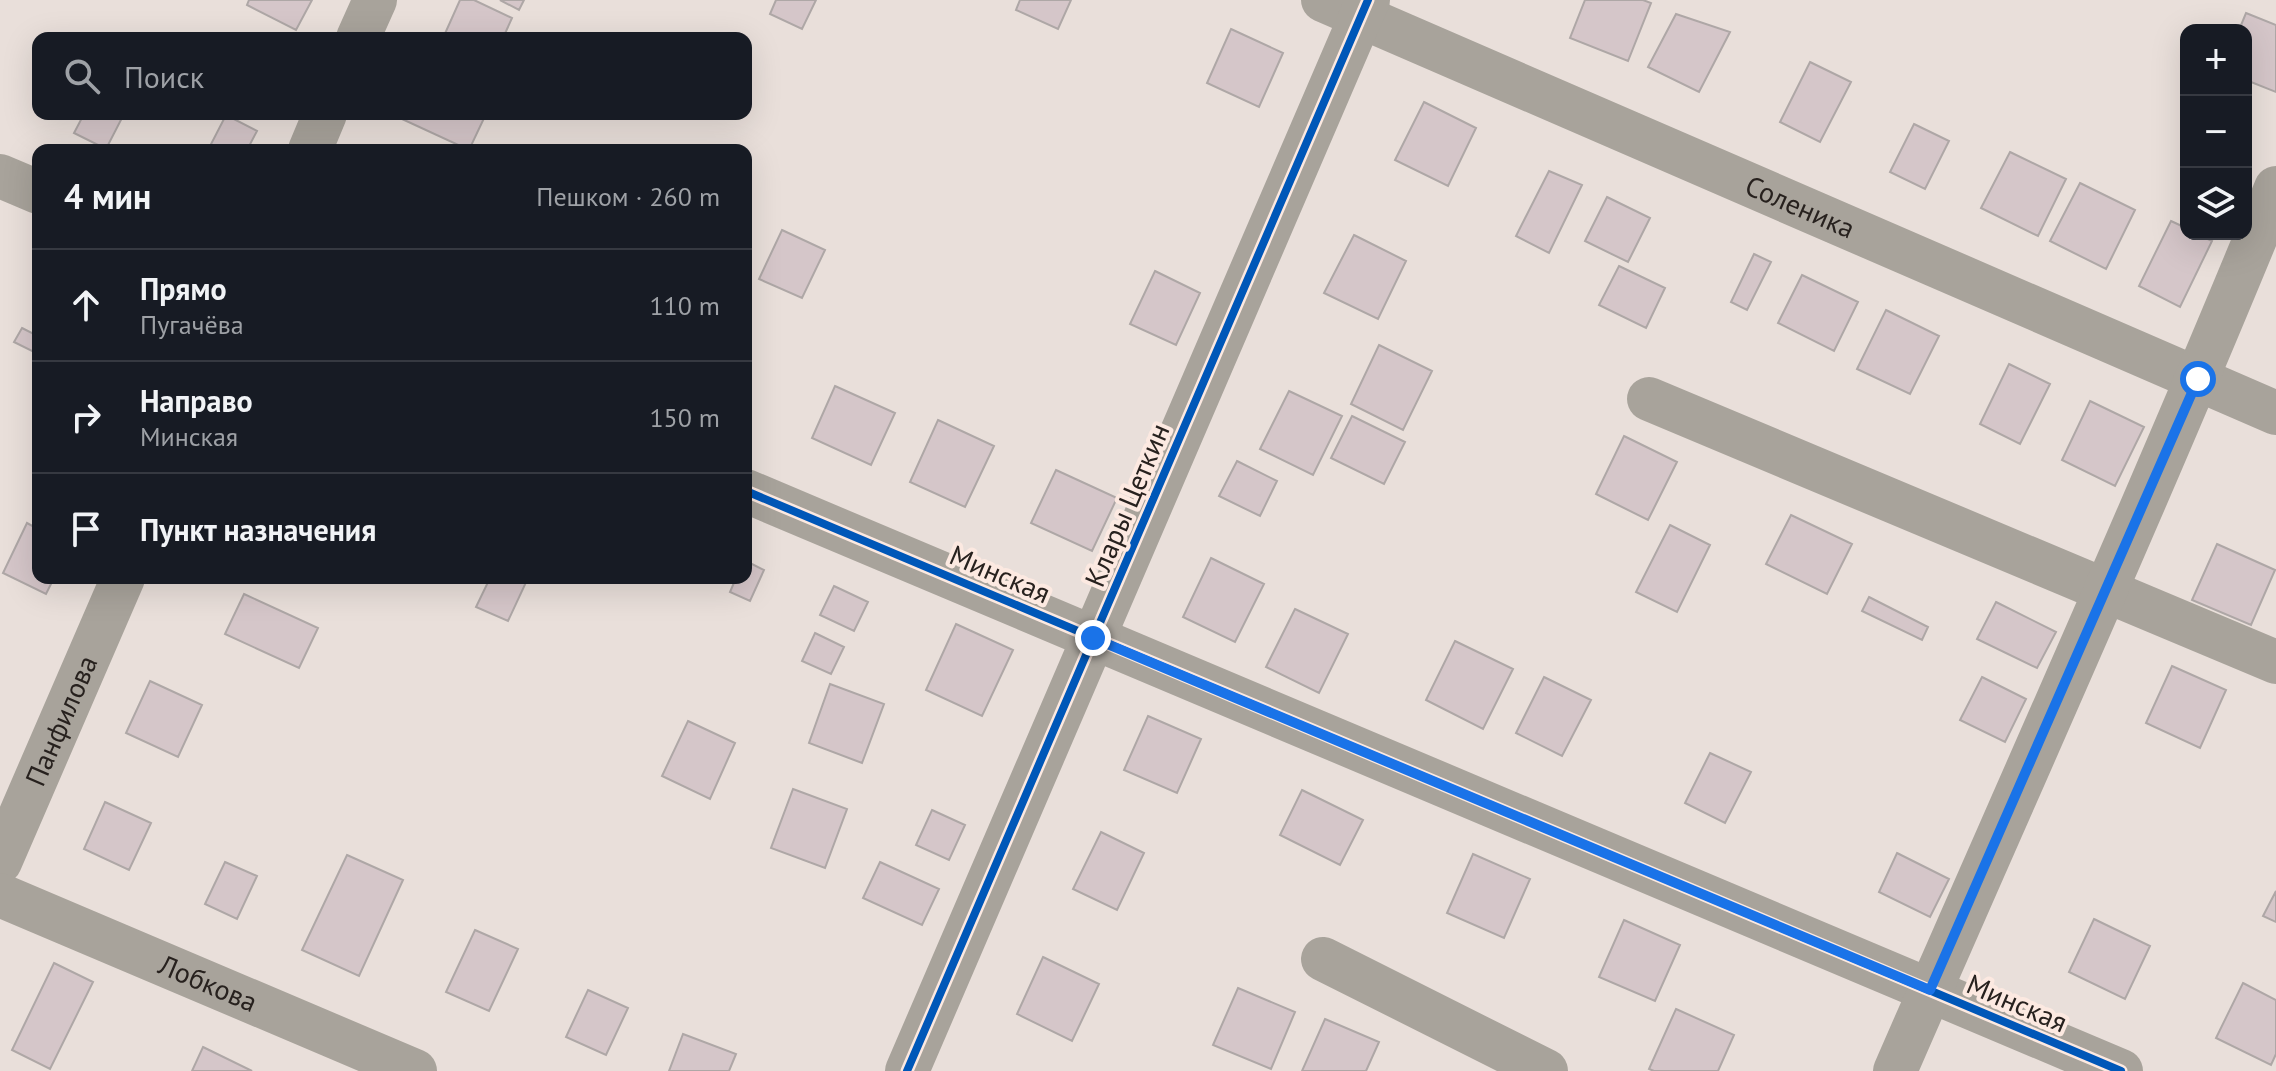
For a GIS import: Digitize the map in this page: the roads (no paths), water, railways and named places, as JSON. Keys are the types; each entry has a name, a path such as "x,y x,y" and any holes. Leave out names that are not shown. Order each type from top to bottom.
{"street":[{"path":"361,32 375,0"},
{"name":"Соленика","path":"1350,5 2276,413"},
{"name":"Клары Цеткин","path":"907,1071 1093,638 1350,5"},
{"path":"312,144 322,120"},
{"path":"0,176 32,189"},
{"path":"1895,1071 2107,590 2276,188"},
{"path":"1649,399 2276,662"},
{"name":"Минская","path":"752,494 2121,1071"},
{"name":"Панфилова","path":"0,862 120,584"},
{"name":"Лобкова","path":"0,895 415,1071"},
{"path":"1323,959 1546,1071"}]}
